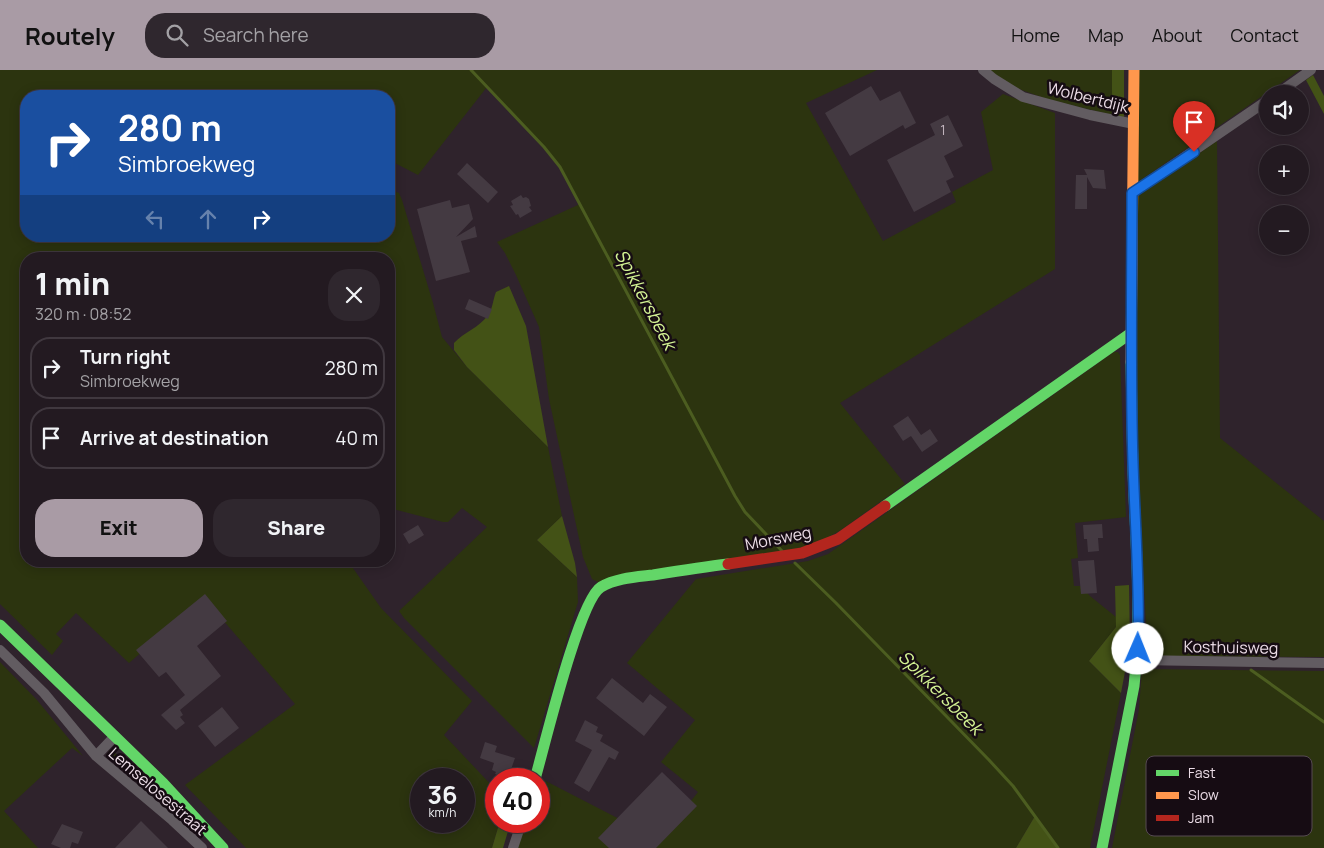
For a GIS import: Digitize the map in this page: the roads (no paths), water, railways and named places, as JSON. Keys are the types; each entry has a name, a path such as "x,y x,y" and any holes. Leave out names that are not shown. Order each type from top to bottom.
{"street":[{"name":"Wolbertdijk","path":"983,70 1023,97 1090,115 1134,124"},
{"path":"1102,848 1134,686 1137,660 1138,578 1133,463 1131,333 1134,70"},
{"path":"1289,85 1310,70"},
{"path":"1132,193 1259,106"},
{"name":"Morsweg","path":"537,768 577,633 589,603 598,589 624,579 802,553 838,539 1131,333"},
{"path":"0,625 163,783 223,848"},
{"name":"Lemselosestraat","path":"0,650 44,693 96,756 202,848"},
{"name":"Kosthuisweg","path":"1137,660 1324,663"},
{"name":"Lemselosestraat","path":"96,756 115,736"},
{"path":"514,848 518,833"}],"waterway":[{"name":"Spikkersbeek","path":"471,70 544,147 560,167 735,496 745,512 782,551"},
{"name":"Spikkersbeek","path":"795,563 1013,786 1058,848"},
{"path":"1251,670 1324,722"}]}
